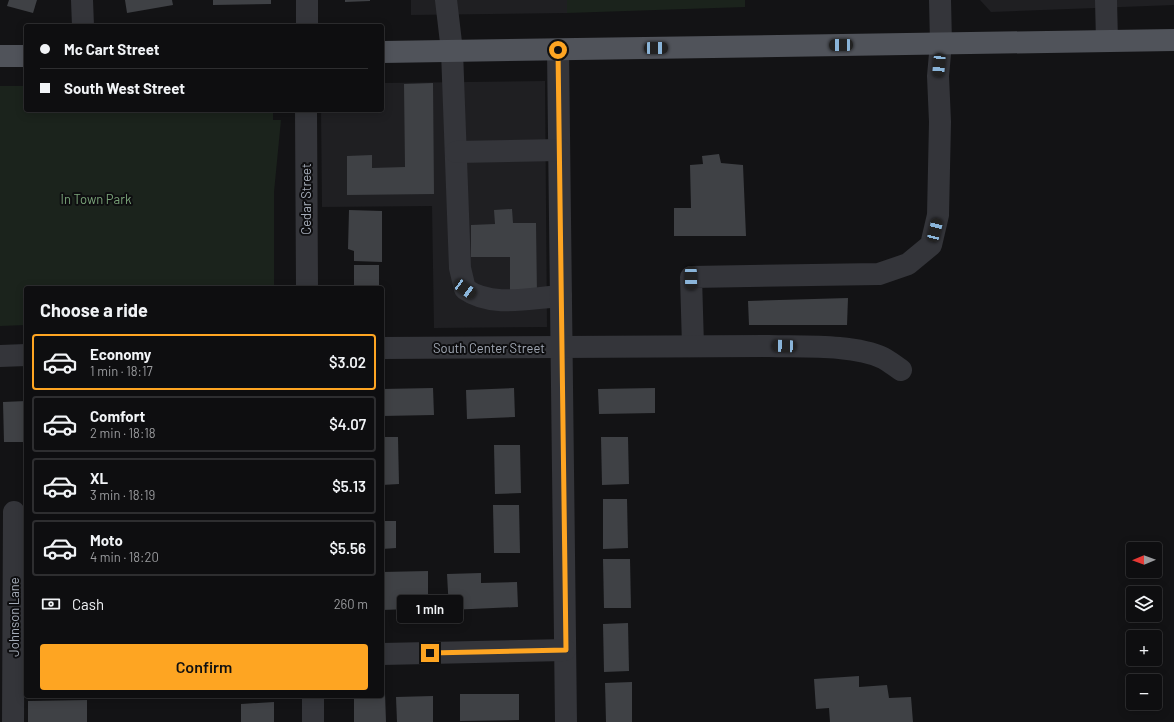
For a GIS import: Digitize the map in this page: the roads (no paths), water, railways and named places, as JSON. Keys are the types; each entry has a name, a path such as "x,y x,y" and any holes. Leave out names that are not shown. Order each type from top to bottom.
{"main road":[{"path":"384,52 1174,40"},
{"path":"0,56 24,56"}],"street":[{"path":"82,0 83,24"},
{"path":"307,0 307,24"},
{"path":"446,0 452,51 460,268 465,289 476,297 492,300 561,296"},
{"path":"693,346 691,278 879,274 908,264 931,244 938,215 940,122 938,76 941,43 940,0"},
{"path":"1106,0 1107,41"},
{"path":"558,50 566,722"},
{"name":"Cedar Street","path":"306,112 307,286"},
{"path":"456,152 559,150"},
{"name":"South Center Street","path":"384,348 769,346 860,351 883,358 901,370"},
{"path":"0,356 24,355"},
{"name":"Johnson Lane","path":"13,512 13,722"},
{"path":"384,654 566,650"},
{"path":"313,698 313,722"}],"park label":[{"name":"In Town Park","path":"96,199"}]}
